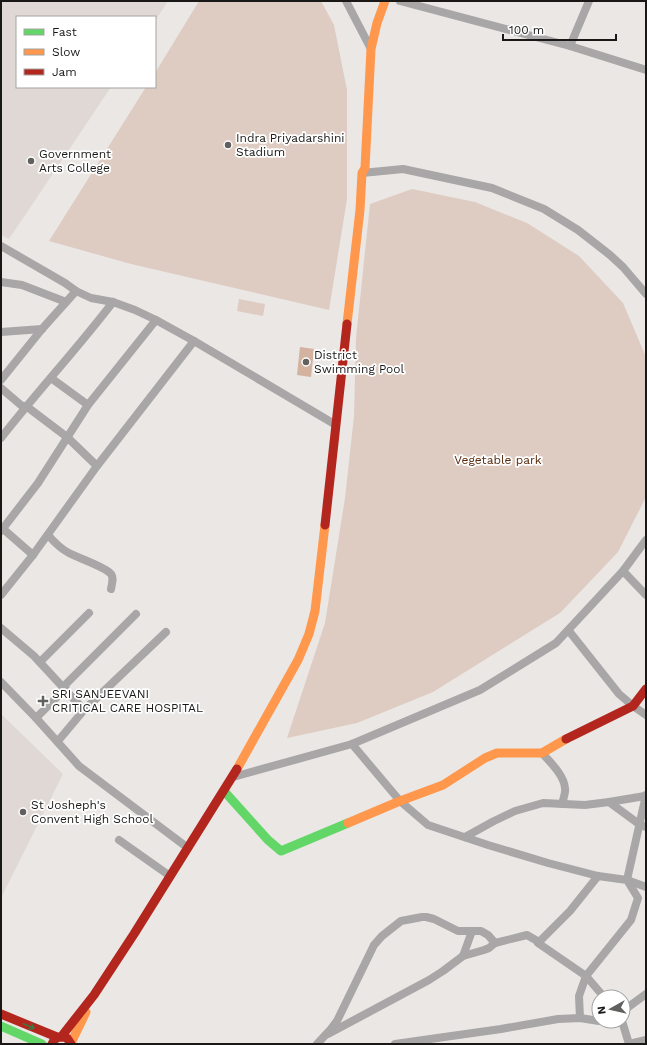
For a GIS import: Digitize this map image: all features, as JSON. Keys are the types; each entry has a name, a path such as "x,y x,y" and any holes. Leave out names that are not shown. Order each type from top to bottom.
{"main road":[{"path":"71,1044 94,996 233,777 298,660 309,634 315,611 360,210 362,173 365,168 371,49 384,1"},
{"path":"224,791 268,840 281,851 400,801 443,785 485,758 497,753 542,753 633,706 646,689"},
{"path":"57,1039 94,996"},
{"path":"1,1014 57,1039 67,1038 71,1044"},
{"path":"1,1026 42,1044"}],"street":[{"path":"346,1 371,49"},
{"path":"400,1 570,46 646,70"},
{"path":"570,46 589,1"},
{"path":"362,173 403,169 492,188 544,209 578,230 610,255 623,267 646,294"},
{"path":"1,246 65,283 76,291 91,298 113,302 156,320 336,425"},
{"path":"1,282 22,284 66,302"},
{"path":"3,374 76,291"},
{"path":"1,438 113,302"},
{"path":"33,555 2,529 38,483 88,405 156,320"},
{"path":"1,332 42,329"},
{"path":"1,595 48,535 97,466 194,341"},
{"path":"51,378 88,405"},
{"path":"1,388 22,406 26,406 67,438 97,466"},
{"path":"48,535 67,552 81,560 105,569 111,574 113,579 111,589"},
{"path":"233,777 352,744 480,690 556,643 569,631 623,571 646,540"},
{"path":"623,571 646,595"},
{"path":"40,662 89,614"},
{"path":"36,718 65,689 66,684 136,614"},
{"path":"1,628 34,656 84,710"},
{"path":"569,631 619,694 646,715"},
{"path":"58,741 84,710 166,632"},
{"path":"1,684 58,741 79,766 188,848"},
{"path":"352,744 400,801 428,825 548,863 598,876 627,880 646,887"},
{"path":"542,753 564,782 566,790 562,804"},
{"path":"465,837 516,811 543,804 585,805 646,796 643,825 627,880 638,898 631,920 586,976 579,996 580,1018"},
{"path":"609,802 643,825"},
{"path":"119,840 170,876"},
{"path":"539,942 570,911 598,876"},
{"path":"317,1044 337,1021 374,945 382,936 401,921 426,917 434,919 458,931 481,930 485,932 495,943"},
{"path":"458,931 466,945"},
{"path":"463,956 472,931"},
{"path":"324,1036 429,980 463,956 489,948 495,943 526,935 539,942 538,943 586,976 597,989"},
{"path":"631,1005 646,994"},
{"path":"395,1044 501,1029 558,1019 580,1018 591,1020"},
{"path":"625,1029 629,1044 646,1040"}],"shaded area":[{"name":"Government Arts College","path":"1,1 168,1 156,19 156,16 16,16 16,88 110,88 9,239 1,235"},
{"name":"District Swimming Pool","path":"300,347 314,349 311,377 297,375"},
{"name":"St Josheph's Convent High School","path":"1,714 63,774 1,898"}],"green space":[{"name":"Indra Priyadarshini Stadium","path":"199,1 321,1 334,25 347,90 347,199 329,310 131,264 49,241 145,88 156,88 156,71"},
{"name":"Vegetable park","path":"412,189 475,202 527,223 579,256 623,303 646,357 646,497 618,552 560,613 433,692 357,723 287,738 325,623 345,498 354,416 356,338 370,204"},
{"path":"239,299 265,304 263,316 237,311"}],"traffic: fast":[{"path":"224,791 268,840 281,851 348,823"},
{"path":"1,1026 42,1044"}],"traffic: slow":[{"path":"347,324 360,210 362,173 365,168 371,49 377,23 385,1"},
{"path":"237,769 298,660 309,634 315,611 325,525"},
{"path":"348,823 443,785 485,758 497,753 542,753 566,739"},
{"path":"71,1043 86,1012"}],"traffic: jam":[{"path":"325,525 347,324"},
{"path":"566,739 633,706 646,689"},
{"path":"61,1037 94,995 237,769"},
{"path":"1,1014 57,1037"},
{"path":"52,1044 56,1038 62,1037 67,1038 71,1044"}],"place":[{"name":"Indra Priyadarshini Stadium","path":"228,145"},
{"name":"Government Arts College","path":"31,161"},
{"name":"District Swimming Pool","path":"306,362"},
{"name":"SRI SANJEEVANI CRITICAL CARE HOSPITAL","path":"43,701"},
{"name":"St Josheph's Convent High School","path":"23,812"}]}
